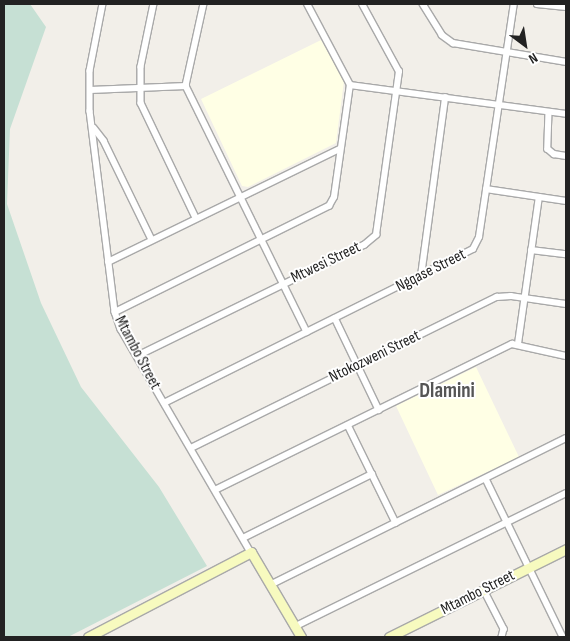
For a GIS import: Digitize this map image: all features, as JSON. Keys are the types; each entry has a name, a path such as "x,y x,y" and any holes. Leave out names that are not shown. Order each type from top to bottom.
{"street":[{"name":"Mtambo Street","path":"102,4 91,64 90,90 115,312 137,356 301,637"},
{"path":"154,4 140,89 148,121 196,218"},
{"path":"204,4 186,86 307,332"},
{"path":"115,312 329,206 334,197 350,85 306,4"},
{"name":"Mtwesi Street","path":"137,356 364,245 376,235 397,92 397,66 362,4"},
{"path":"423,4 442,34 453,44 566,62"},
{"name":"Ngqase Street","path":"164,403 421,276 476,246 514,4"},
{"path":"537,4 566,7"},
{"path":"350,85 566,114"},
{"path":"90,90 186,86"},
{"path":"421,276 445,98"},
{"path":"549,112 548,149 554,154 566,156"},
{"path":"94,128 104,141 152,240"},
{"path":"108,262 240,196 340,149"},
{"path":"486,189 566,201"},
{"path":"518,344 539,197"},
{"path":"531,250 566,254"},
{"name":"Ntokozweni Street","path":"190,448 497,297 524,297 566,304"},
{"path":"335,318 379,410"},
{"path":"215,490 518,344 566,356"},
{"path":"348,425 396,523"},
{"path":"270,585 566,438"},
{"path":"243,538 372,474"},
{"path":"486,479 563,637"},
{"path":"294,627 566,493"},
{"name":"Mtambo Street","path":"389,637 566,549"},
{"path":"88,637 251,552"},
{"path":"484,590 504,629 502,637"}],"shaded area":[{"path":"4,4 30,4 46,27 10,129 7,204 41,303 81,387 159,487 207,566 68,637 4,637"},
{"path":"321,40 344,81 336,143 248,187 242,186 201,99"},
{"path":"476,367 519,457 438,495 396,406"}],"district":[{"name":"Dlamini","path":"447,391"}]}
